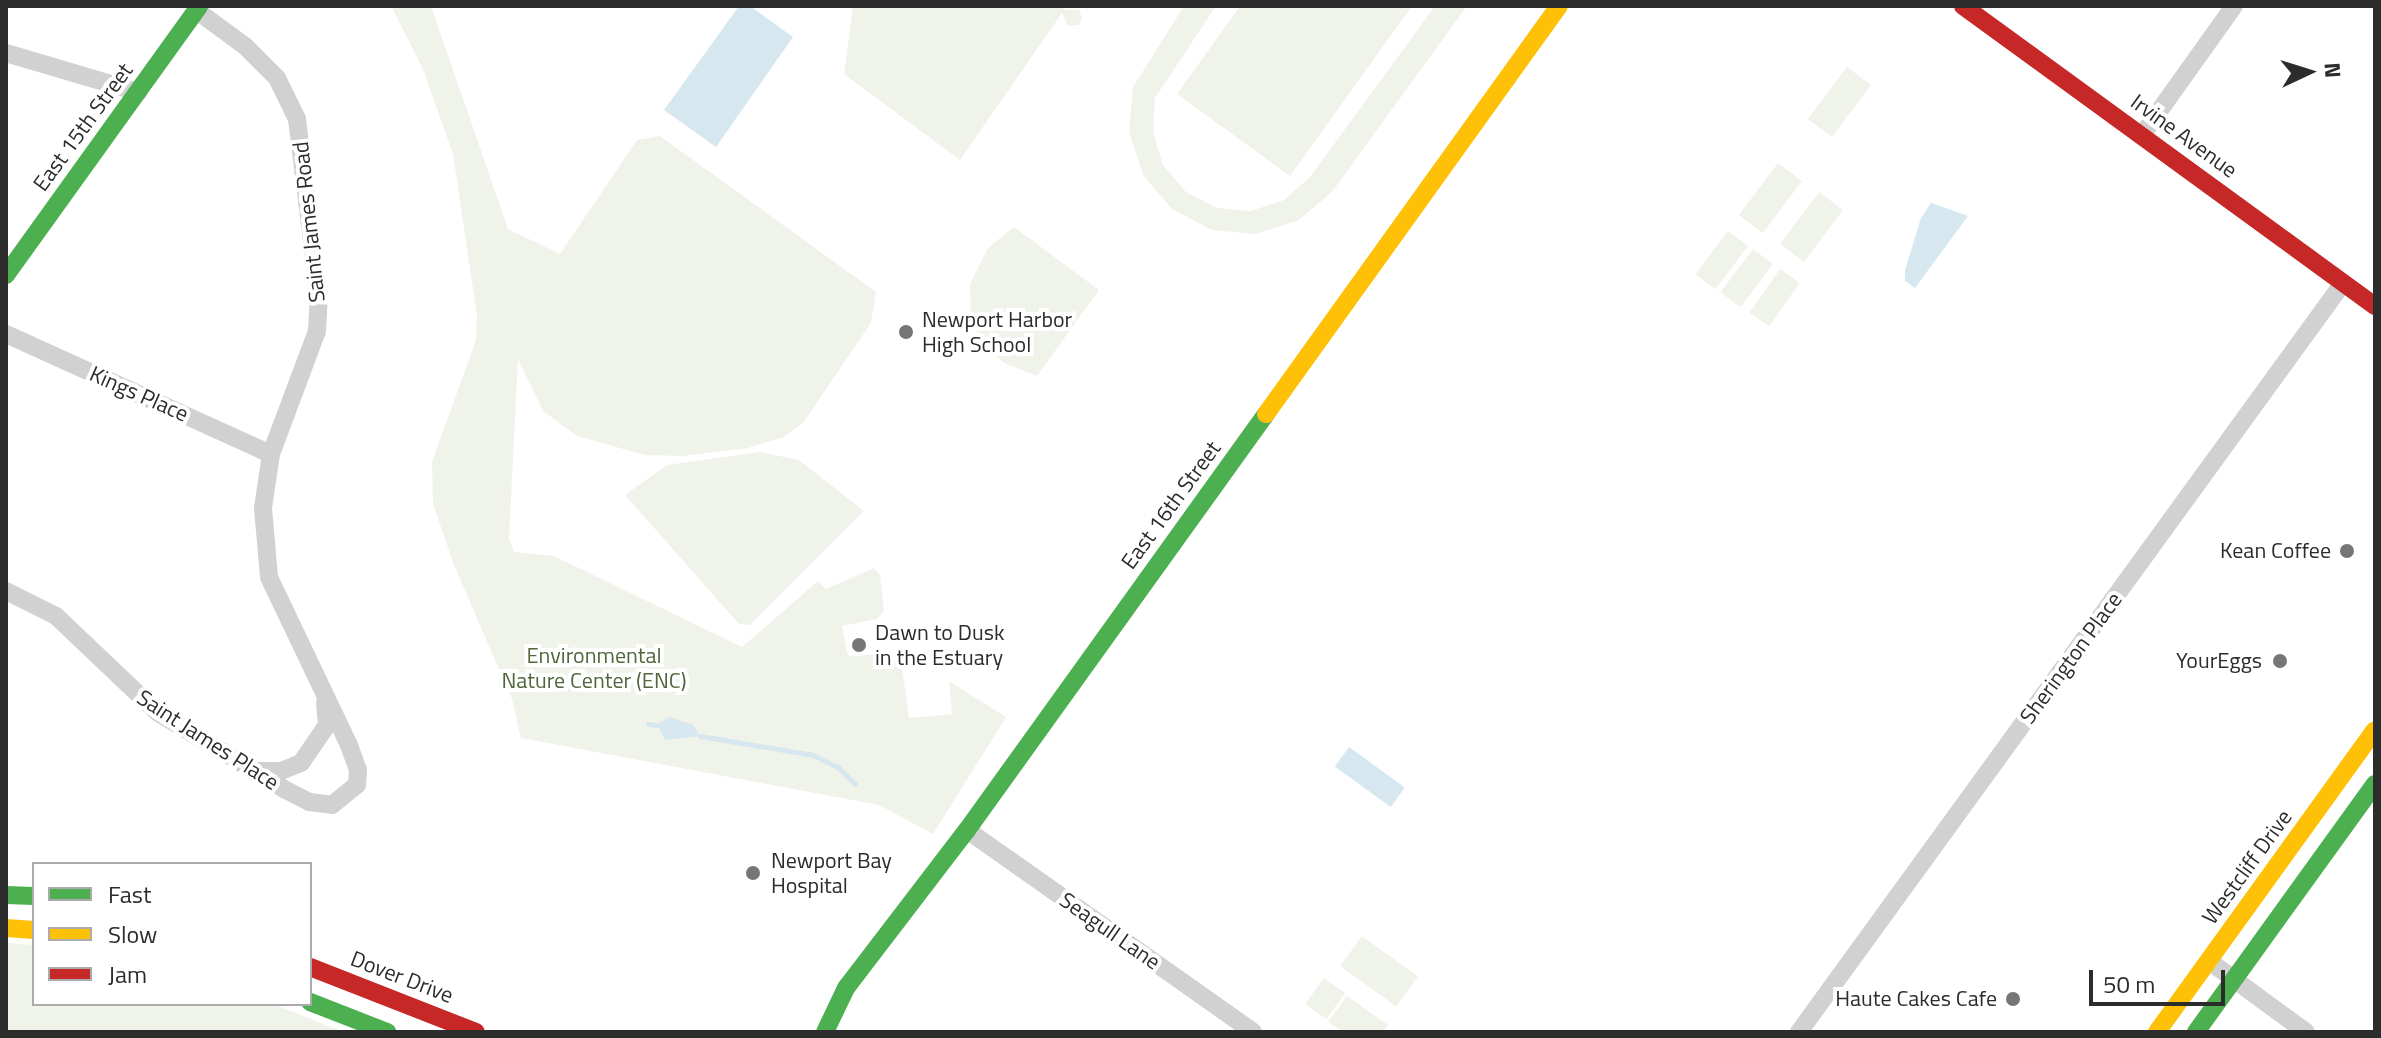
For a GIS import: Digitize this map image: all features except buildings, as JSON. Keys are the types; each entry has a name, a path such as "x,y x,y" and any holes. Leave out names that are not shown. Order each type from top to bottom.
{"street":[{"name":"East 16th Street","path":"825,1032 846,988 967,830 1559,6"},
{"name":"Irvine Avenue","path":"1963,6 2375,306"},
{"path":"2142,135 2234,6"},
{"name":"East 15th Street","path":"6,275 198,8"},
{"name":"Saint James Road","path":"198,8 245,46 277,78 297,119 303,149 319,298 317,331 271,454 263,508 269,577 358,770 357,785 347,797"},
{"path":"6,53 138,92"},
{"name":"Sherington Place","path":"1799,1032 2343,283"},
{"name":"Kings Place","path":"6,334 271,454"},
{"name":"Saint James Place","path":"6,591 56,616 157,712 254,771 309,802 332,805 347,797"},
{"name":"Saint James Road","path":"254,771 281,771 301,763 316,748 327,725 324,695"},
{"name":"Westcliff Drive","path":"2157,1032 2375,730"},
{"path":"2196,1032 2375,784"},
{"path":"2333,788 2358,808"},
{"name":"Seagull Lane","path":"967,830 1253,1032"},
{"path":"6,895 32,896"},
{"path":"6,928 32,930"},
{"path":"2209,961 2306,1032"},
{"name":"Dover Drive","path":"312,968 476,1032"},
{"path":"312,1003 387,1032"}],"green space":[{"name":"Environmental Nature Center (ENC)","path":"391,6 431,6 508,229 560,254 637,140 660,136 876,292 871,323 803,423 784,437 748,448 682,456 645,455 577,436 543,411 518,359 509,538 514,552 554,556 742,647 818,581 826,589 874,568 880,575 884,611 877,619 842,626 848,656 900,653 909,718 952,714 949,681 1006,717 933,834 879,805 521,738 512,699 454,565 433,504 432,462 476,340 477,316 453,154 423,69"},
{"path":"853,6 1067,6 1064,10 1079,10 1082,18 1079,25 1068,26 1062,13 960,160 844,74"},
{"path":"1184,6 1216,6 1155,98 1153,132 1163,165 1186,192 1217,208 1251,211 1284,200 1310,177 1435,6 1467,6 1332,192 1299,220 1256,234 1212,230 1172,209 1143,175 1129,132 1133,87"},
{"path":"1240,6 1412,6 1290,176 1177,94"},
{"path":"1847,67 1871,85 1832,137 1808,119"},
{"path":"1778,163 1802,181 1763,233 1739,215"},
{"path":"1819,192 1843,210 1804,262 1780,244"},
{"path":"1014,227 1099,290 1037,376 1004,363 982,342 971,318 970,284 988,248"},
{"path":"1728,231 1748,246 1715,289 1696,274"},
{"path":"1753,249 1773,264 1740,307 1721,292"},
{"path":"1780,269 1800,283 1769,326 1750,312"},
{"path":"760,452 799,460 864,511 750,625 739,624 625,495 667,465"},
{"path":"1362,936 1418,977 1396,1006 1340,966"},
{"path":"6,943 32,945 32,1006 278,1006 344,1032 6,1032"},
{"path":"1324,978 1345,993 1326,1019 1305,1004"},
{"path":"1347,996 1388,1025 1383,1032 1343,1032 1328,1022"}],"shaded area":[{"path":"739,6 750,6 793,37 716,147 664,110"},
{"path":"1931,203 1968,216 1915,288 1905,281 1905,270 1921,218"},
{"path":"670,717 693,725 700,736 665,740 657,724"},
{"path":"1349,747 1405,788 1391,807 1335,766"}],"waterway":[{"path":"648,724 657,725"},
{"path":"700,736 813,755 838,767 855,784"}],"traffic: fast":[{"path":"6,275 199,6"},
{"path":"825,1032 846,988 967,830 1266,414"},
{"path":"2196,1032 2375,784"},
{"path":"6,895 32,896"},
{"path":"312,1003 387,1032"}],"traffic: slow":[{"path":"1266,414 1559,6"},
{"path":"2157,1032 2375,730"},
{"path":"6,928 32,930"}],"traffic: jam":[{"path":"1963,6 2375,306"},
{"path":"312,968 476,1032"}],"place":[{"name":"Newport Harbor High School","path":"906,332"},
{"name":"Kean Coffee","path":"2347,551"},
{"name":"Dawn to Dusk in the Estuary","path":"859,645"},
{"name":"YourEggs","path":"2280,661"},
{"name":"Newport Bay Hospital","path":"753,873"},
{"name":"Haute Cakes Cafe","path":"2013,999"}]}
